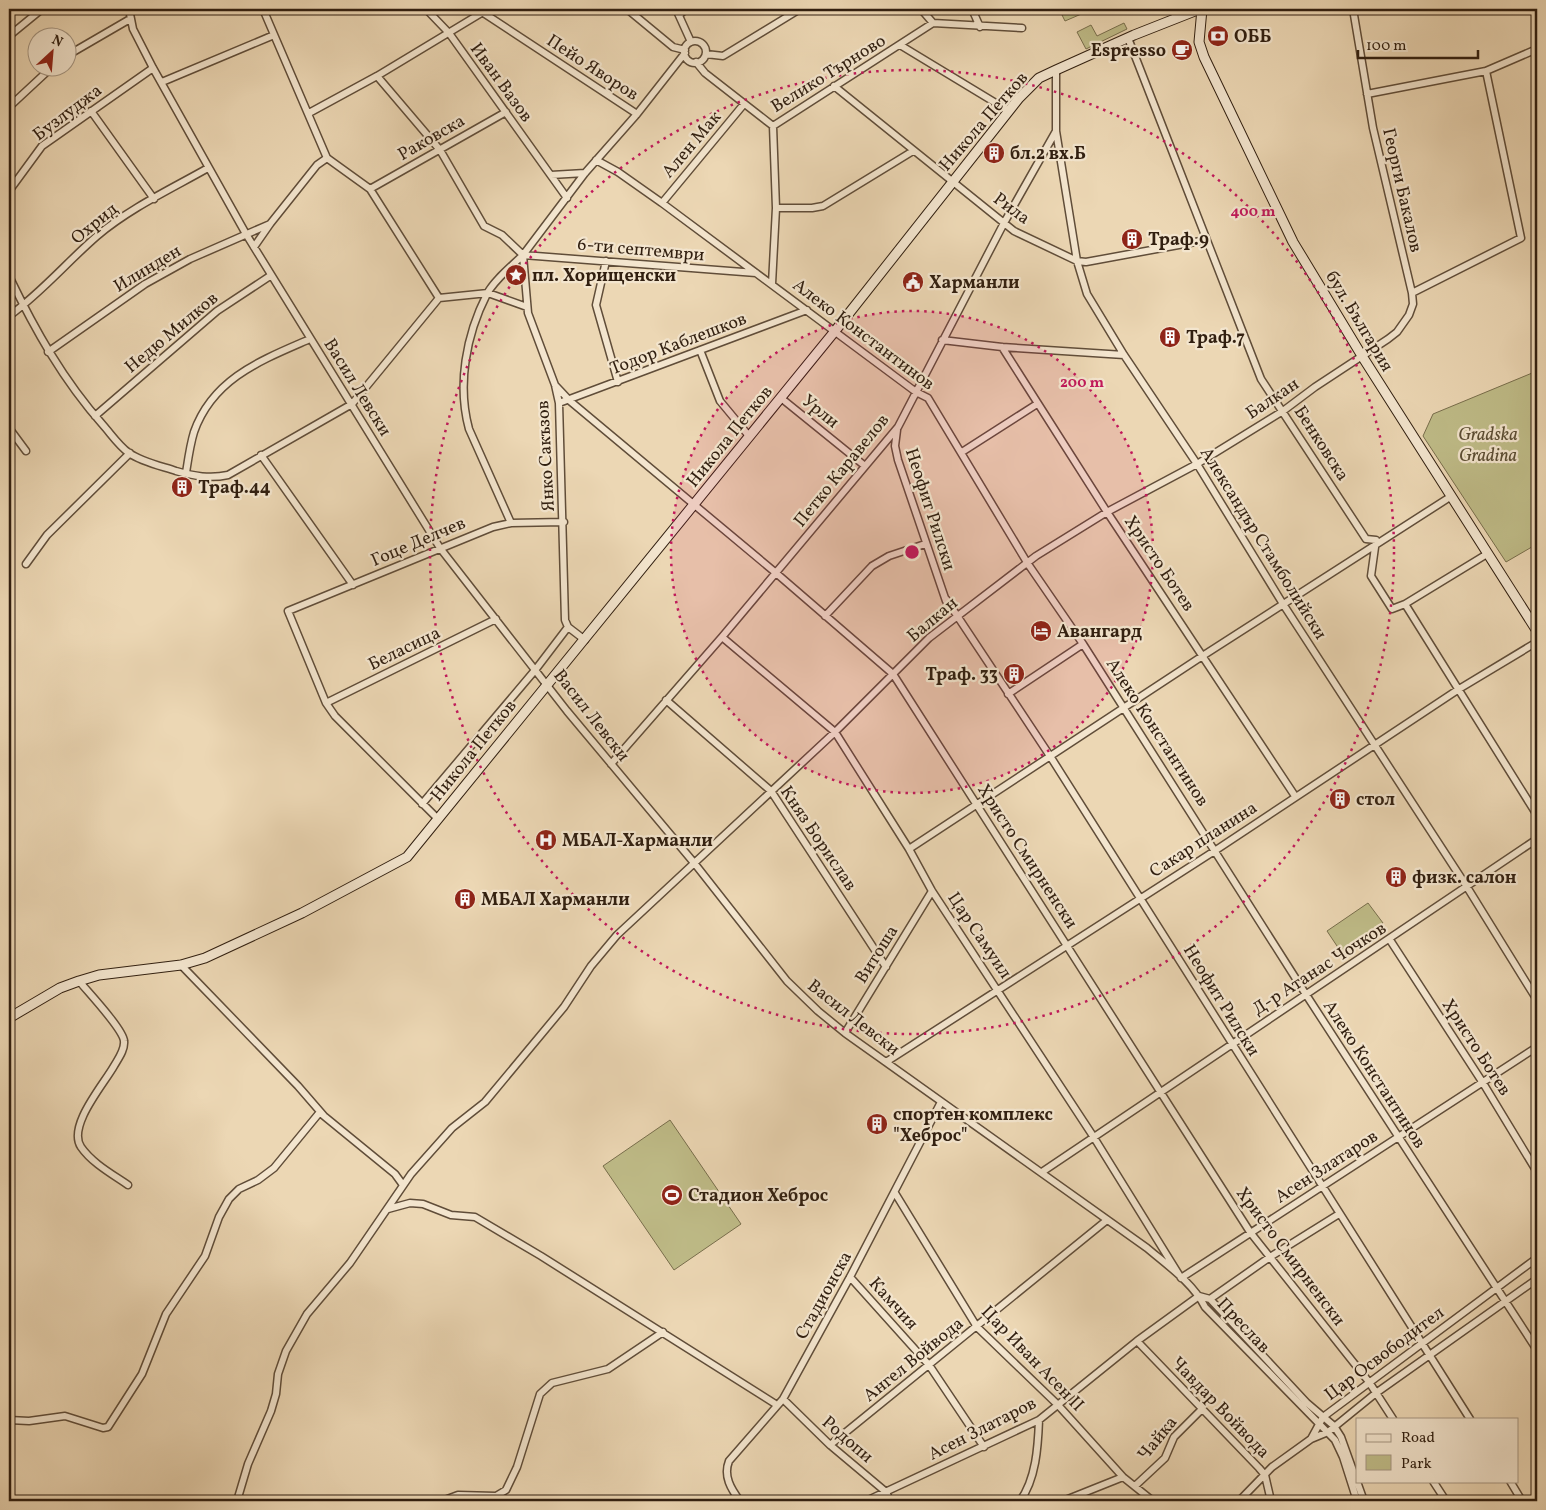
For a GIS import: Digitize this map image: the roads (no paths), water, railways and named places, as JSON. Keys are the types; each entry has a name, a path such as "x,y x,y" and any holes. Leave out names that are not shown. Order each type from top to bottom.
{"street":[{"path":"9,36 42,9"},
{"name":"Васил Левски","path":"130,9 130,19 152,68 162,82 208,168 270,276 352,404 440,548 611,764 787,980 818,1011 845,1033 1147,1248 1199,1296"},
{"path":"263,9 327,158 370,189 439,298"},
{"name":"Иван Вазов","path":"426,9 449,33 567,198"},
{"path":"627,9 673,47 685,51"},
{"path":"686,9 678,12 691,42"},
{"path":"706,54 722,56 800,9"},
{"path":"921,9 933,23 1022,28"},
{"path":"972,9 980,27"},
{"name":"Никола Петков","path":"9,1018 60,988 79,981 99,975 181,965 205,958 302,913 407,858 695,505 835,331 952,181 1009,111 1039,78 1128,38 1201,9"},
{"name":"бул. България","path":"1201,9 1199,42 1204,57 1286,230 1450,497 1537,631"},
{"name":"Георги Бакалов","path":"1353,9 1372,128 1412,293 1413,304 1404,324 1388,339 1362,356"},
{"path":"309,113 377,76 485,10"},
{"name":"Пейо Яворов","path":"485,10 637,114"},
{"path":"78,49 130,19"},
{"name":"Велико Търново","path":"696,62 705,73 773,126 933,23"},
{"path":"162,82 274,35"},
{"name":"Бенковска","path":"1128,38 1260,379 1283,411 1366,539 1376,540 1377,544"},
{"path":"511,523 469,429 464,402 465,363 488,293 523,255 585,173 637,114 691,42"},
{"path":"691,42 700,42 704,45 706,54"},
{"path":"900,45 1009,111"},
{"path":"1367,94 1486,71 1537,49"},
{"path":"685,51 688,59 696,62 700,61 706,54"},
{"name":"Бузлуджа","path":"9,191 42,146 152,68"},
{"name":"Александър Стамболийски","path":"1056,70 1056,132 1077,261 1087,294 1124,355 1197,464 1283,604 1467,887 1537,1000"},
{"path":"1412,293 1521,238 1486,71"},
{"path":"377,76 440,150 484,226 502,235 523,255"},
{"path":"9,107 40,78"},
{"name":"Рила","path":"834,86 1014,231 1077,261 1086,262 1206,240"},
{"name":"Ален Мак","path":"662,203 744,104"},
{"path":"91,112 154,198"},
{"name":"Раковска","path":"370,189 506,112"},
{"path":"772,284 776,208 773,126"},
{"name":"Петко Каравелов","path":"611,764 722,637 898,427 1004,223 1056,132"},
{"path":"776,208 812,208 823,206 913,151"},
{"name":"Илинден","path":"254,247 317,165 327,158"},
{"name":"Алеко Константинов","path":"596,160 618,172 662,203 916,392 928,398 1028,564 1083,644 1537,1350"},
{"name":"Охрид","path":"9,316 24,306 96,237 118,220 208,168"},
{"path":"550,175 585,173"},
{"name":"Илинден","path":"48,352 144,284 190,258 270,224"},
{"name":"6-ти септември","path":"523,255 757,273"},
{"name":"Янко Сакъзов","path":"523,255 527,307 555,386 559,403 564,522 565,620 568,627"},
{"path":"606,261 596,305 618,382"},
{"path":"9,276 48,352 95,416 130,453 160,466 216,478 228,475 352,404 439,298 488,293 527,307"},
{"name":"Недю Милков","path":"95,416 217,311 270,276"},
{"name":"Тодор Каблешков","path":"559,403 570,401 807,310"},
{"path":"186,473 193,434 201,414 212,398 226,383 251,365 310,339"},
{"path":"942,340 1124,355"},
{"name":"Христо Ботев","path":"1002,346 1107,512 1204,655 1295,796"},
{"path":"700,350 720,401 749,436"},
{"name":"Балкан","path":"237,1501 248,1464 271,1411 283,1359 296,1331 320,1297 350,1263 411,1174 452,1128 485,1102 564,1007 591,966 617,935 835,732 929,638 1036,556 1107,512 1197,464 1283,411 1362,356"},
{"name":"Христо Смирненски","path":"555,386 570,401 776,573 893,674 1250,1232 1369,1382 1392,1418"},
{"name":"Урли","path":"781,398 865,466"},
{"path":"962,452 1037,404"},
{"name":"Неофит Рилски","path":"898,427 894,446 925,544 946,599 956,618 1050,756 1338,1214 1469,1418"},
{"path":"9,428 26,451"},
{"path":"26,564 47,535 130,453"},
{"path":"261,455 353,585"},
{"path":"909,849 978,806 1050,756 1204,655 1450,497"},
{"name":"Гоце Делчев","path":"326,703 288,611 474,533 511,523 564,522"},
{"path":"825,616 872,566 889,556 925,544"},
{"path":"1377,544 1371,576 1392,609 1405,604 1487,554"},
{"path":"1405,604 1537,815"},
{"name":"Беласица","path":"326,703 496,619"},
{"path":"422,804 536,669 568,627 585,640"},
{"name":"Цар Самуил","path":"722,637 835,732 909,849 932,891 1093,1136 1181,1278"},
{"name":"Сакар планина","path":"886,1062 1216,850 1459,689 1537,642"},
{"path":"1008,694 1083,644"},
{"name":"Княз Борислав","path":"666,700 771,791 886,967"},
{"path":"326,703 346,729 438,819"},
{"name":"Д-р Атанас Чочков","path":"1042,1172 1306,993 1390,940 1537,839"},
{"name":"Витоша","path":"845,1033 932,891"},
{"name":"Христо Ботев","path":"1390,940 1483,1083 1537,1172"},
{"path":"181,965 298,1086 320,1112 395,1174 403,1185"},
{"path":"79,981 123,1036 125,1043 112,1070 82,1117 77,1133 80,1145 89,1156 128,1185"},
{"name":"Асен Златаров","path":"1181,1278 1537,1047"},
{"name":"Стадионска","path":"740,1501 732,1491 727,1476 726,1468 729,1461 783,1399 895,1193 941,1102"},
{"path":"9,1420 29,1421 65,1416 102,1428 108,1427 142,1374 166,1314 206,1256 219,1217 229,1199 239,1189 258,1180 274,1168 320,1112"},
{"name":"Цар Иван Асен II","path":"895,1193 977,1327 1058,1405 1123,1477 1153,1501"},
{"path":"388,1209 410,1203 423,1204 451,1215 475,1217 777,1405"},
{"path":"1210,1299 1270,1257 1338,1214"},
{"name":"Ангел Войвода","path":"830,1445 1107,1220"},
{"name":"Цар Освободител","path":"1311,1439 1323,1416 1537,1258"},
{"name":"Камчия","path":"850,1277 929,1365 984,1447"},
{"name":"Цар Освободител","path":"1311,1439 1328,1432 1376,1393 1537,1279"},
{"name":"Асен Златаров","path":"866,1501 1039,1420 1137,1342 1199,1296"},
{"name":"Преслав","path":"1199,1296 1210,1299 1307,1403 1334,1426 1341,1437 1356,1479"},
{"name":"Преслав","path":"1199,1296 1205,1307 1319,1425 1328,1432 1343,1457 1357,1501"},
{"path":"442,1501 458,1495 496,1496 506,1490 517,1467 540,1394 544,1388 552,1383 608,1368 662,1332"},
{"name":"Чавдар Войвода","path":"1137,1342 1265,1476 1271,1501"},
{"name":"Родопи","path":"783,1399 830,1445 886,1492 890,1501"},
{"name":"Чайка","path":"1135,1486 1165,1458 1174,1437 1202,1409"},
{"path":"1020,1501 1030,1484 1039,1420"},
{"path":"1239,1501 1272,1467 1311,1439"},
{"name":"Чайка","path":"1063,1501 1123,1477"},
{"name":"Преслав","path":"1357,1482 1364,1501"},
{"path":"1434,1482 1446,1501"},
{"path":"1511,1482 1522,1501"},
{"path":"1532,1501 1537,1498"}],"place":[{"name":"ОББ","path":"1218,36"},
{"name":"Espresso","path":"1182,50"},
{"name":"бл.2 вх.Б","path":"994,153"},
{"name":"Траф.9","path":"1132,239"},
{"name":"пл. Хорищенски","path":"516,275"},
{"name":"Харманли","path":"913,282"},
{"name":"Траф.7","path":"1170,337"},
{"name":"Траф.44","path":"182,487"},
{"name":"Авангард","path":"1041,631"},
{"name":"Траф. 33","path":"1014,674"},
{"name":"стол","path":"1340,799"},
{"name":"МБАЛ-Харманли","path":"546,840"},
{"name":"физк. салон","path":"1396,877"},
{"name":"МБАЛ Харманли","path":"465,899"},
{"name":"спортен комплекс \"Хеброс\"","path":"877,1124"},
{"name":"Стадион Хеброс","path":"672,1195"}],"park label":[{"name":"Gradska Gradina","path":"1488,444"}]}
